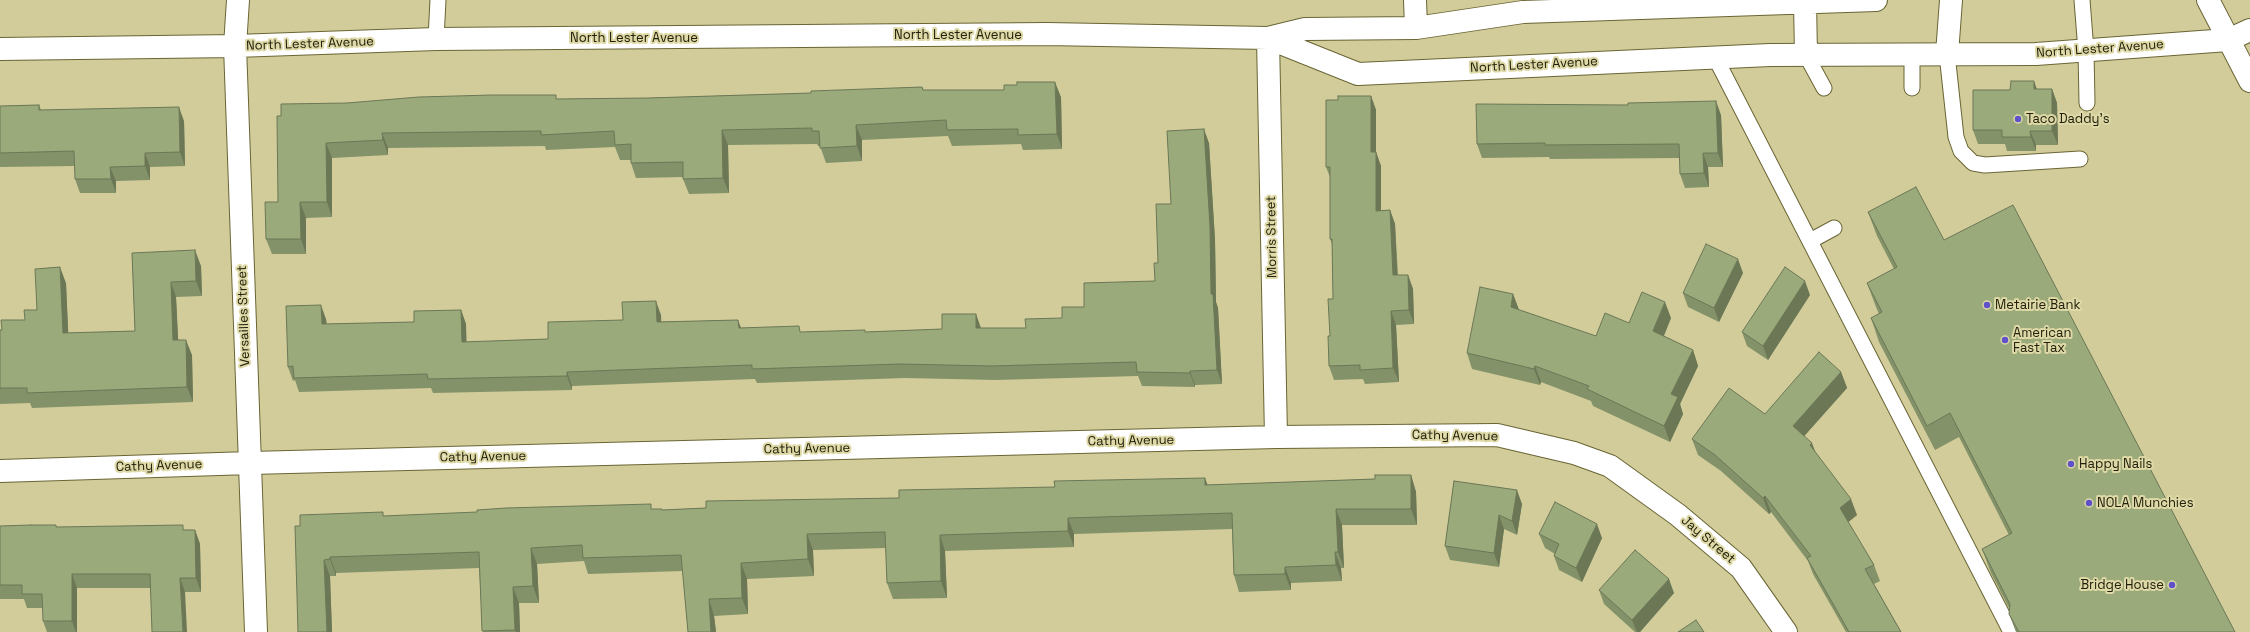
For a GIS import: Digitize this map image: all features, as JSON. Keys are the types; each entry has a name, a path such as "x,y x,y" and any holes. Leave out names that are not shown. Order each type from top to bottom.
{"main road":[{"name":"Versailles Street","path":"238,0 235,46 256,632"},
{"path":"1415,0 1416,28"},
{"name":"North Lester Avenue","path":"0,49 235,46 436,39 1047,34 1268,38 1304,29 1416,28 1524,6 1876,0"},
{"path":"1948,54 1950,0"},
{"path":"2208,0 2250,81"},
{"path":"1805,2 1806,55"},
{"name":"North Lester Avenue","path":"1268,38 1358,74 1715,57 2036,54 2228,40 2250,30"},
{"name":"Morris Street","path":"1268,38 1276,437"},
{"name":"Cathy Avenue","path":"0,471 250,463 1276,437 1497,435 1574,453 1610,466"},
{"name":"Jay Street","path":"1610,466 1678,515 1741,568 1786,632"}],"lane":[{"path":"436,39 438,0"},
{"path":"2082,0 2086,51 2087,103"},
{"path":"1912,54 1912,88"},
{"path":"1948,54 1956,137 1961,151 1973,163 1985,165 2080,159"},
{"path":"1806,55 1824,88"},
{"path":"1715,57 2011,632"},
{"path":"1810,241 1834,228"}],"building":[{"name":"Taco Daddy's","path":"2011,81 2034,81 2034,89 2052,89 2052,131 2030,131 2031,137 2002,137 2002,130 1973,130 1973,90 2010,90"},
{"path":"1017,82 1055,82 1057,134 1018,135 1018,129 947,130 946,120 856,125 857,146 820,148 819,131 812,131 812,128 722,130 723,178 683,179 683,162 631,163 631,144 615,145 614,131 541,135 541,131 382,133 383,140 326,143 327,202 300,202 301,239 266,239 265,202 278,202 277,116 281,116 281,104 347,103 419,97 492,95 556,95 556,99 811,93 811,91 922,87 923,90 1004,90 1004,85 1017,85"},
{"path":"1338,96 1371,96 1371,152 1376,152 1376,211 1390,210 1393,275 1408,275 1409,310 1391,311 1393,368 1360,370 1360,365 1329,366 1328,336 1330,336 1328,299 1333,299 1332,239 1330,239 1330,167 1326,167 1326,100 1338,100"},
{"path":"1716,101 1718,153 1703,153 1704,173 1680,174 1679,144 1477,144 1476,104 1628,105 1628,103"},
{"path":"39,105 39,110 179,107 180,152 145,153 145,166 110,167 111,179 75,179 74,151 0,153 0,106"},
{"path":"1204,129 1210,226 1211,294 1213,294 1217,370 1190,371 1190,373 1137,372 1136,362 991,366 900,364 752,369 752,365 567,372 567,376 428,379 427,374 294,378 293,366 288,367 286,306 321,305 322,324 414,322 414,311 461,310 462,342 548,339 548,322 623,320 622,302 656,301 657,322 738,320 739,328 799,326 800,332 865,330 865,332 942,329 942,314 976,314 976,328 1026,328 1025,319 1062,318 1062,307 1084,307 1084,283 1155,281 1154,263 1158,263 1156,204 1171,204 1167,131"},
{"path":"1916,187 1944,240 2013,205 2235,632 2019,632 2009,614 2010,604 1982,549 2012,533 1950,413 1927,426 1871,318 1882,312 1867,283 1897,267 1868,212"},
{"path":"1706,244 1738,259 1714,308 1683,293"},
{"path":"195,250 196,281 171,282 173,340 186,340 187,387 27,393 27,388 0,388 1,320 25,320 24,310 37,310 35,269 60,267 63,333 135,331 132,253"},
{"path":"1785,267 1805,281 1763,346 1742,332"},
{"path":"1480,287 1513,294 1511,307 1596,336 1605,313 1629,323 1642,292 1665,302 1653,331 1693,350 1671,394 1678,397 1664,426 1587,389 1589,386 1535,366 1534,369 1467,353"},
{"path":"1819,352 1841,372 1793,426 1812,443 1810,445 1851,499 1840,508 1874,565 1865,569 1901,632 1849,632 1807,558 1811,556 1765,496 1763,498 1715,455 1692,439 1729,388 1765,414"},
{"path":"1375,475 1411,475 1411,509 1336,509 1338,552 1335,552 1336,565 1285,567 1285,574 1234,575 1232,513 1068,518 1068,531 940,535 941,581 887,583 885,532 807,534 808,559 741,563 742,598 709,599 711,632 688,632 681,555 583,558 582,545 531,548 533,586 513,587 515,630 482,631 479,552 330,557 330,559 324,560 327,632 298,632 295,526 300,526 300,515 383,512 383,516 477,512 477,510 506,508 651,504 651,509 662,510 706,508 706,501 899,498 899,490 1055,487 1054,481 1205,478 1205,485 1375,479"},
{"path":"1454,481 1517,490 1512,521 1499,515 1494,553 1445,546"},
{"path":"1555,502 1597,524 1576,568 1554,556 1559,544 1539,534"},
{"path":"56,525 56,527 183,525 183,530 195,530 196,578 180,578 183,632 152,632 150,574 72,574 72,621 43,621 42,594 22,594 22,585 0,585 0,526"},
{"path":"1635,550 1669,579 1632,620 1599,590"},
{"path":"1696,620 1704,632 1678,632"}],"place":[{"name":"Taco Daddy's","path":"2018,119"},
{"name":"Metairie Bank","path":"1987,305"},
{"name":"American Fast Tax","path":"2005,340"},
{"name":"Happy Nails","path":"2071,464"},
{"name":"NOLA Munchies","path":"2089,503"},
{"name":"Bridge House","path":"2172,585"}]}
